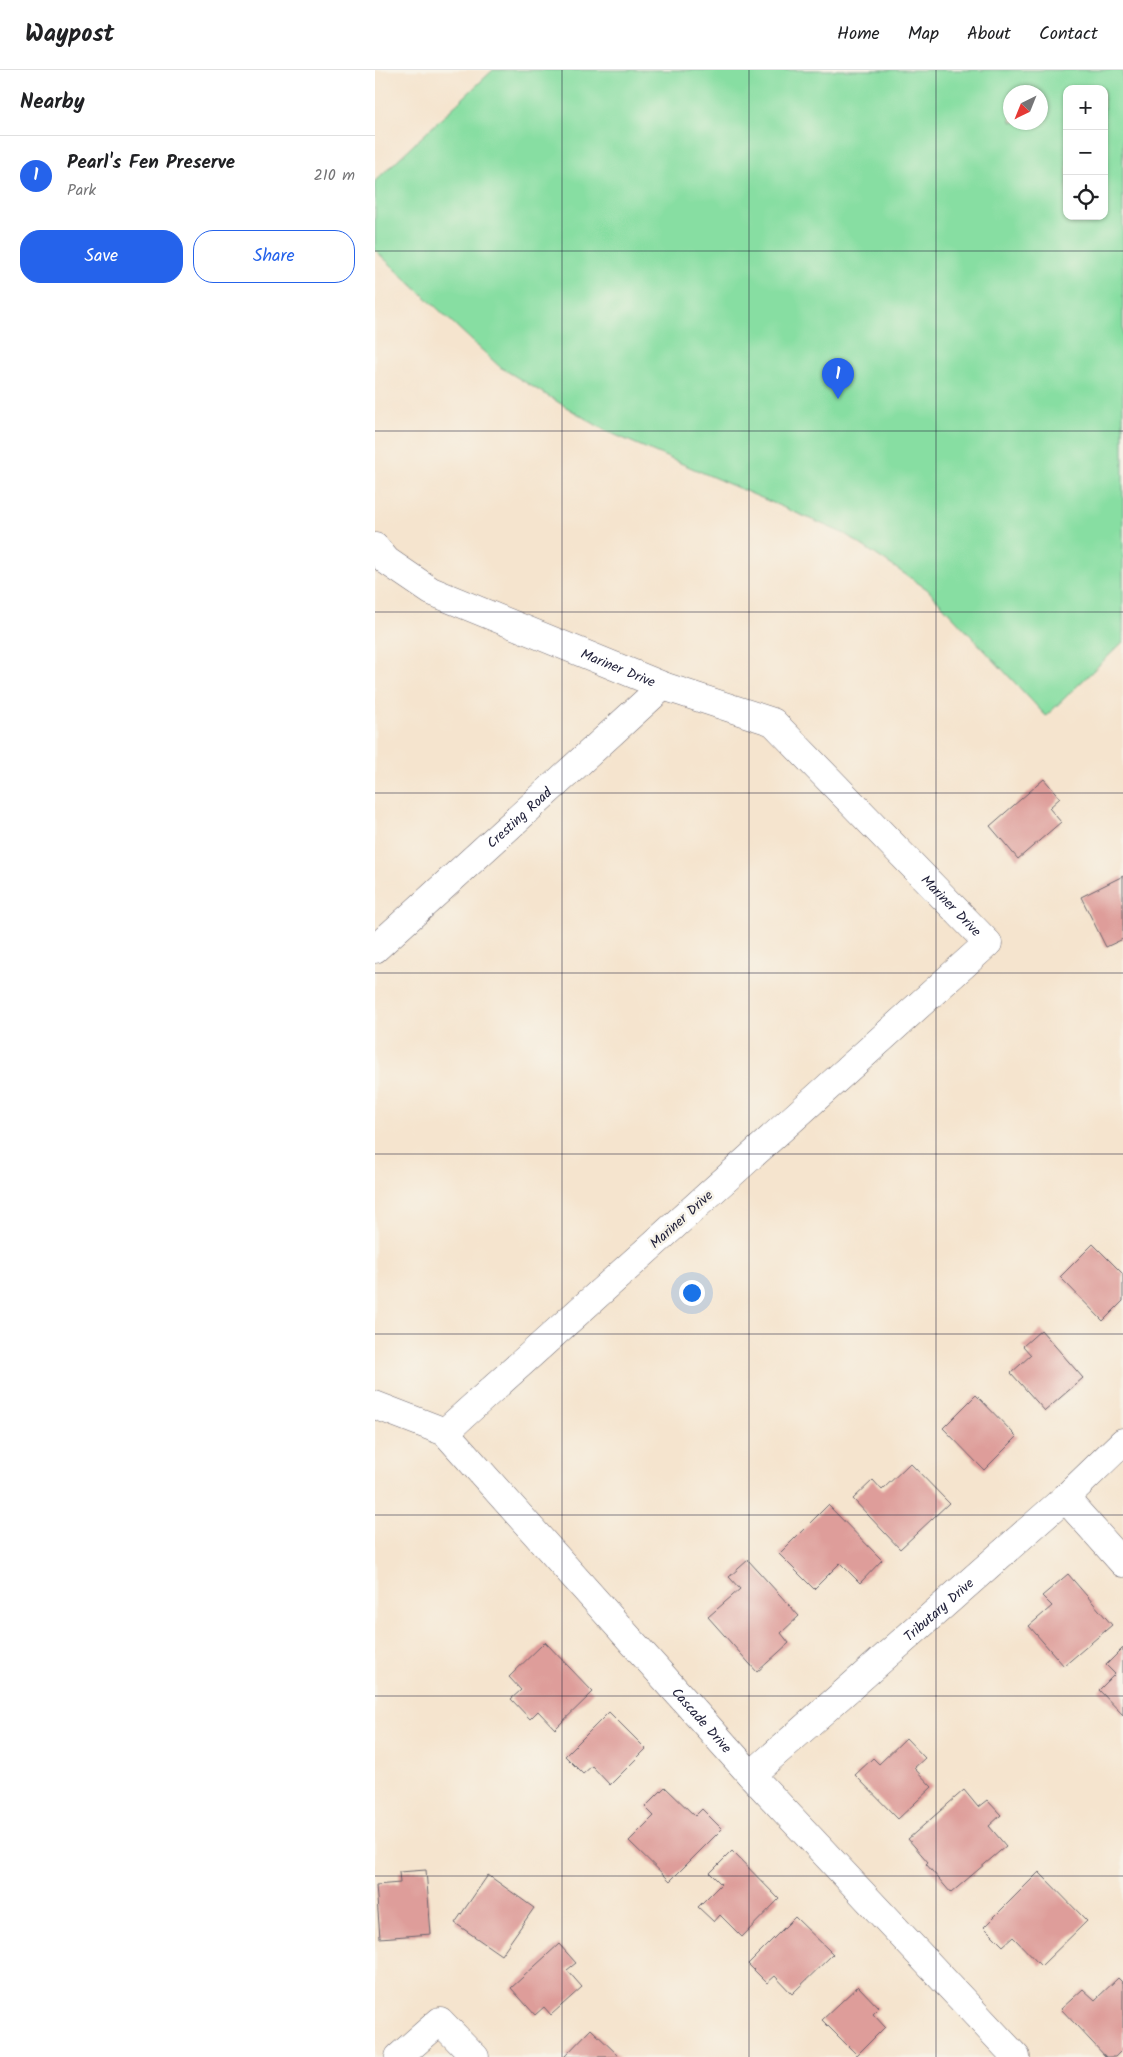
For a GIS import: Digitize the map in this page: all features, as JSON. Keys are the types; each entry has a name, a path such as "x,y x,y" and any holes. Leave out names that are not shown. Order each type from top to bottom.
{"street":[{"name":"Mariner Drive","path":"375,548 387,561 431,591 663,686 773,722 987,944 445,1432"},
{"name":"Cresting Road","path":"375,949 663,686"},
{"name":"Cascade Drive","path":"375,1405 445,1432 751,1775 1015,2057"},
{"name":"Tributary Drive","path":"751,1775 1065,1498 1123,1442"},
{"path":"1065,1498 1123,1563"},
{"path":"399,2057 440,2021 475,2057"}],"green space":[{"path":"493,70 1123,70 1123,642 1046,716 927,589 845,534 606,431 500,367 375,250 375,181"}],"building":[{"path":"1044,779 1060,798 1049,808 1061,822 1018,859 990,826"},
{"path":"1123,876 1123,939 1106,947 1081,897"},
{"path":"1093,1244 1123,1274 1123,1301 1103,1321 1060,1277"},
{"path":"1041,1330 1083,1378 1045,1411 1011,1373 1031,1355 1023,1346"},
{"path":"976,1395 1017,1437 984,1470 943,1428"},
{"path":"910,1463 949,1503 900,1549 853,1499 873,1480 882,1490"},
{"path":"828,1505 882,1560 860,1583 840,1563 814,1589 779,1554"},
{"path":"748,1560 799,1616 781,1633 789,1643 757,1672 708,1617 740,1589 729,1577"},
{"path":"1068,1574 1112,1625 1064,1666 1029,1626 1052,1606 1042,1596"},
{"path":"545,1642 593,1692 555,1729 538,1711 530,1719 511,1699 521,1690 509,1677"},
{"path":"1123,1648 1123,1715 1099,1690 1115,1674 1106,1665"},
{"path":"609,1712 646,1749 610,1785 592,1766 583,1774 565,1756"},
{"path":"906,1738 925,1758 914,1768 932,1787 898,1819 855,1775 873,1758 879,1764"},
{"path":"665,1787 695,1816 702,1809 722,1829 670,1881 629,1841 654,1816 645,1807"},
{"path":"964,1790 978,1807 987,1800 1001,1815 989,1826 1006,1846 951,1893 908,1839"},
{"path":"732,1851 779,1899 742,1937 720,1915 714,1922 698,1907 721,1884 710,1873"},
{"path":"426,1870 431,1934 380,1938 376,1885 400,1883 399,1872"},
{"path":"1039,1872 1087,1921 1041,1966 1013,1937 1003,1946 984,1927"},
{"path":"488,1875 534,1908 501,1955 455,1923"},
{"path":"795,1917 833,1954 792,1994 775,1976 767,1983 748,1964"},
{"path":"559,1944 576,1963 567,1970 582,1987 551,2015 544,2007 535,2015 511,1988"},
{"path":"1118,1978 1123,1983 1123,2049 1115,2057 1106,2057 1061,2009 1083,1989 1095,2000"},
{"path":"858,1986 879,2008 873,2014 885,2027 857,2055 822,2020"},
{"path":"591,2029 620,2057 564,2057"}],"place":[{"name":"Pearl's Fen Preserve","path":"838,399"}]}
